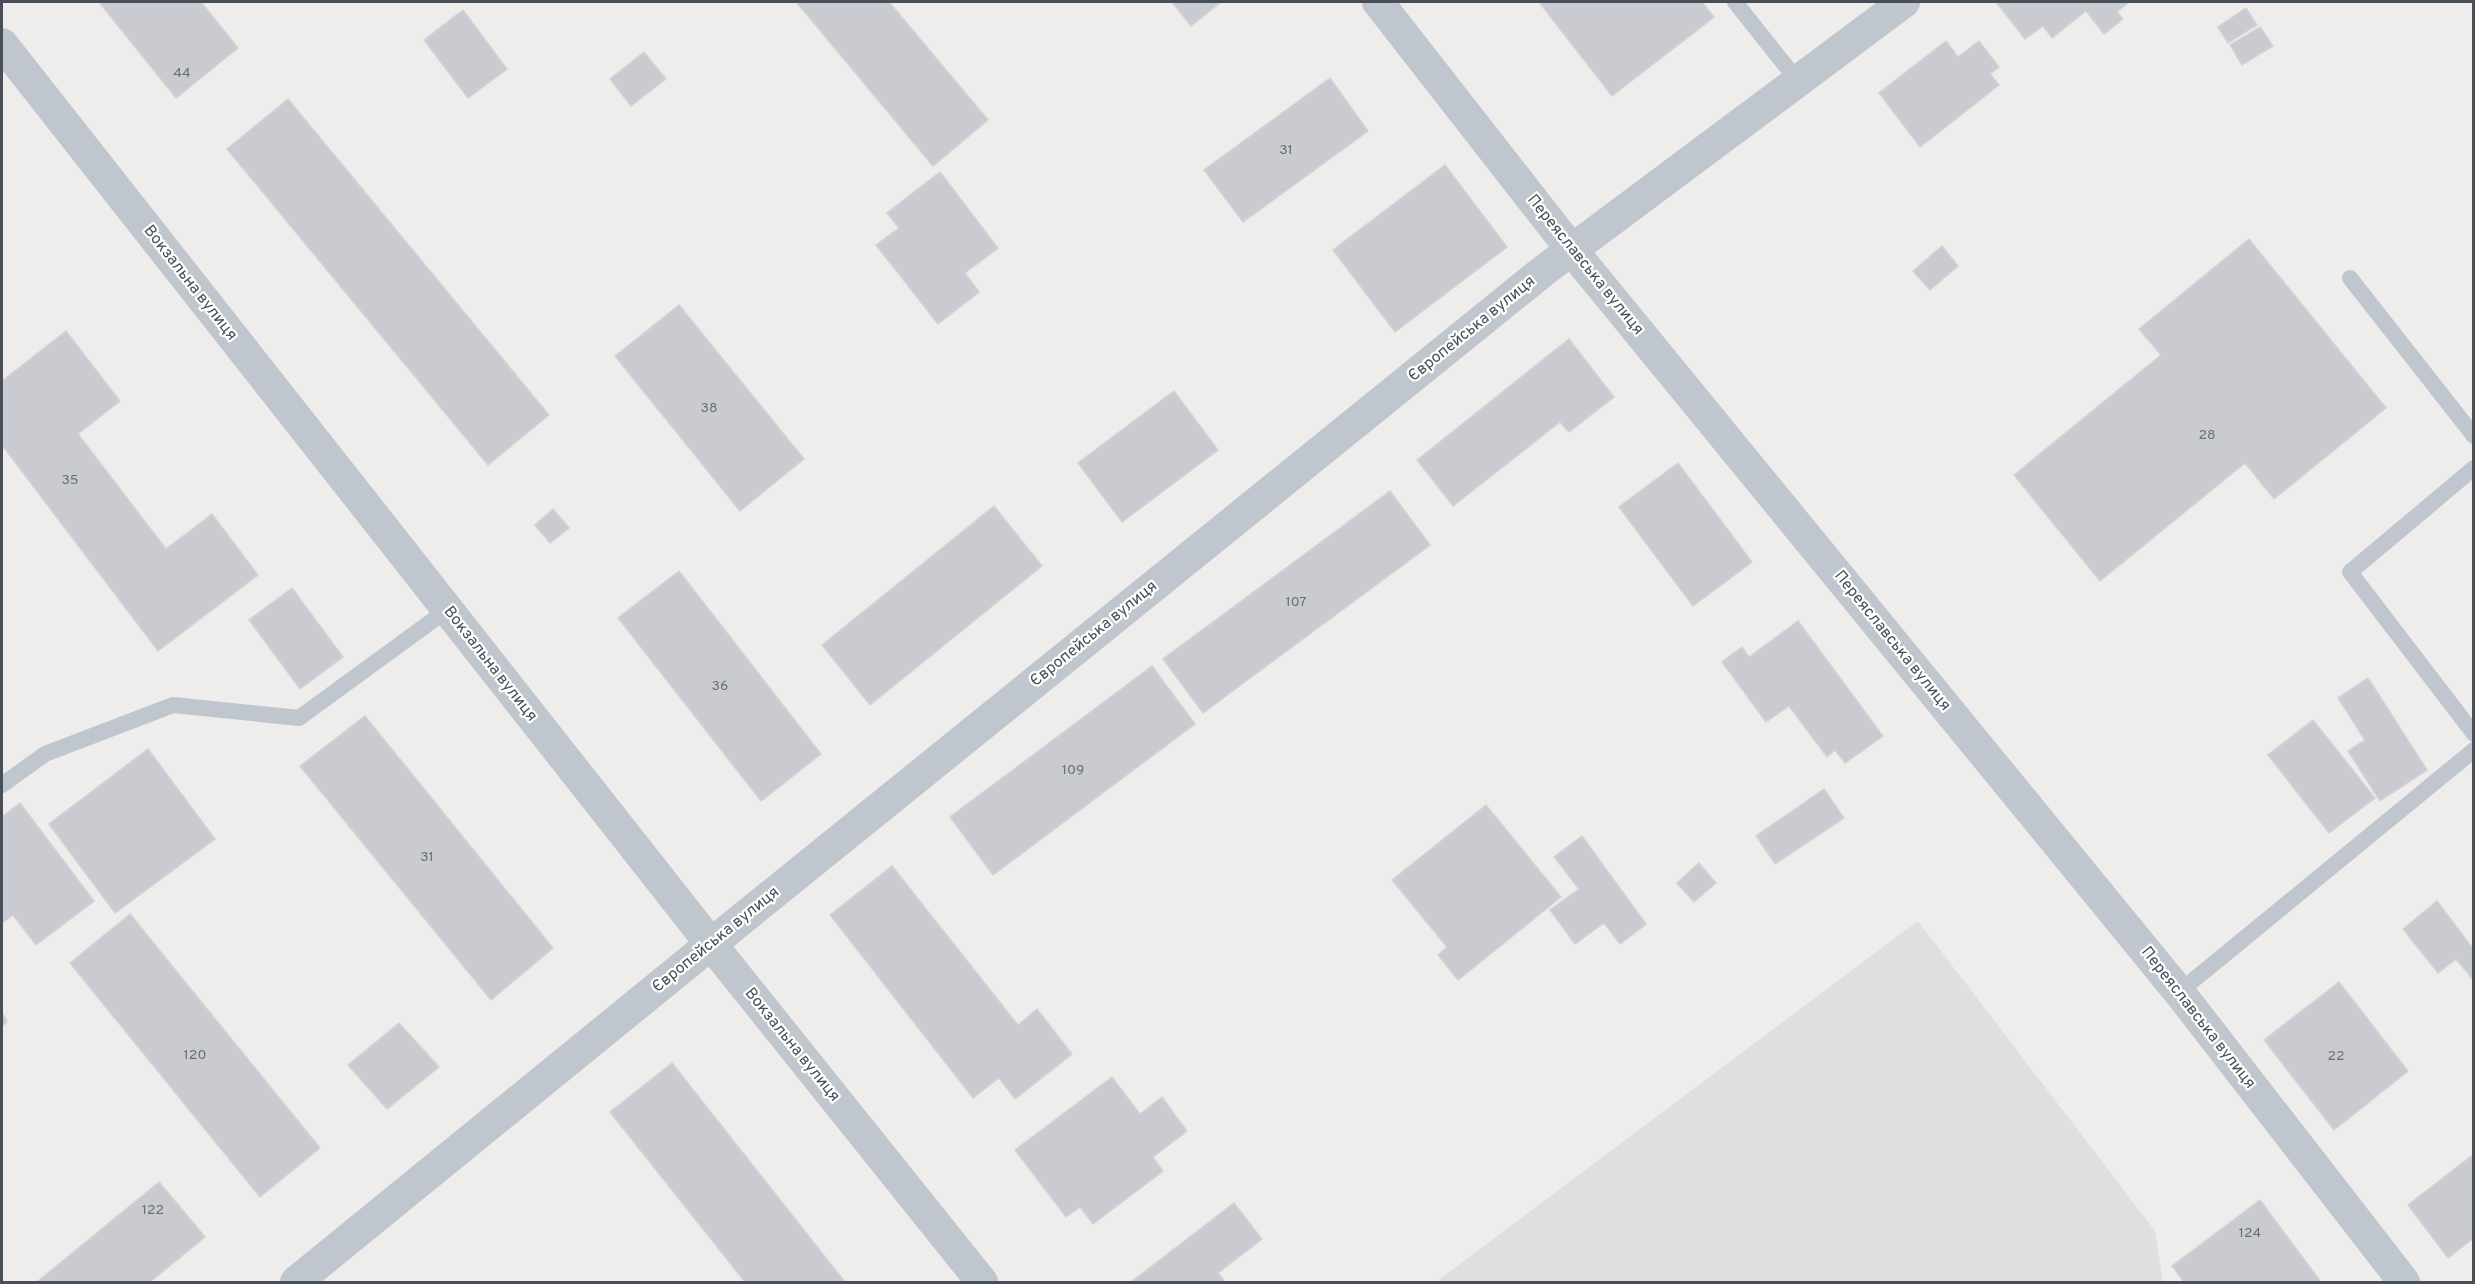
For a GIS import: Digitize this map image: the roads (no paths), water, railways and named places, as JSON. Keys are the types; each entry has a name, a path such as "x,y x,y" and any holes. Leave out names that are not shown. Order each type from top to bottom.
{"street":[{"name":"Переяславська вулиця","path":"1378,2 1571,249 2179,992 2404,1282"},
{"name":"Європейська вулиця","path":"296,1282 1571,249 1904,2"},
{"name":"Вокзальна вулиця","path":"2,44 711,944 982,1282"}],"lane":[{"path":"1735,2 1797,80"},
{"path":"2350,278 2474,436"},
{"path":"2474,468 2350,572 2474,734"},
{"path":"2,785 45,754 173,705 299,718 447,610"},
{"path":"2179,992 2474,750"}]}
